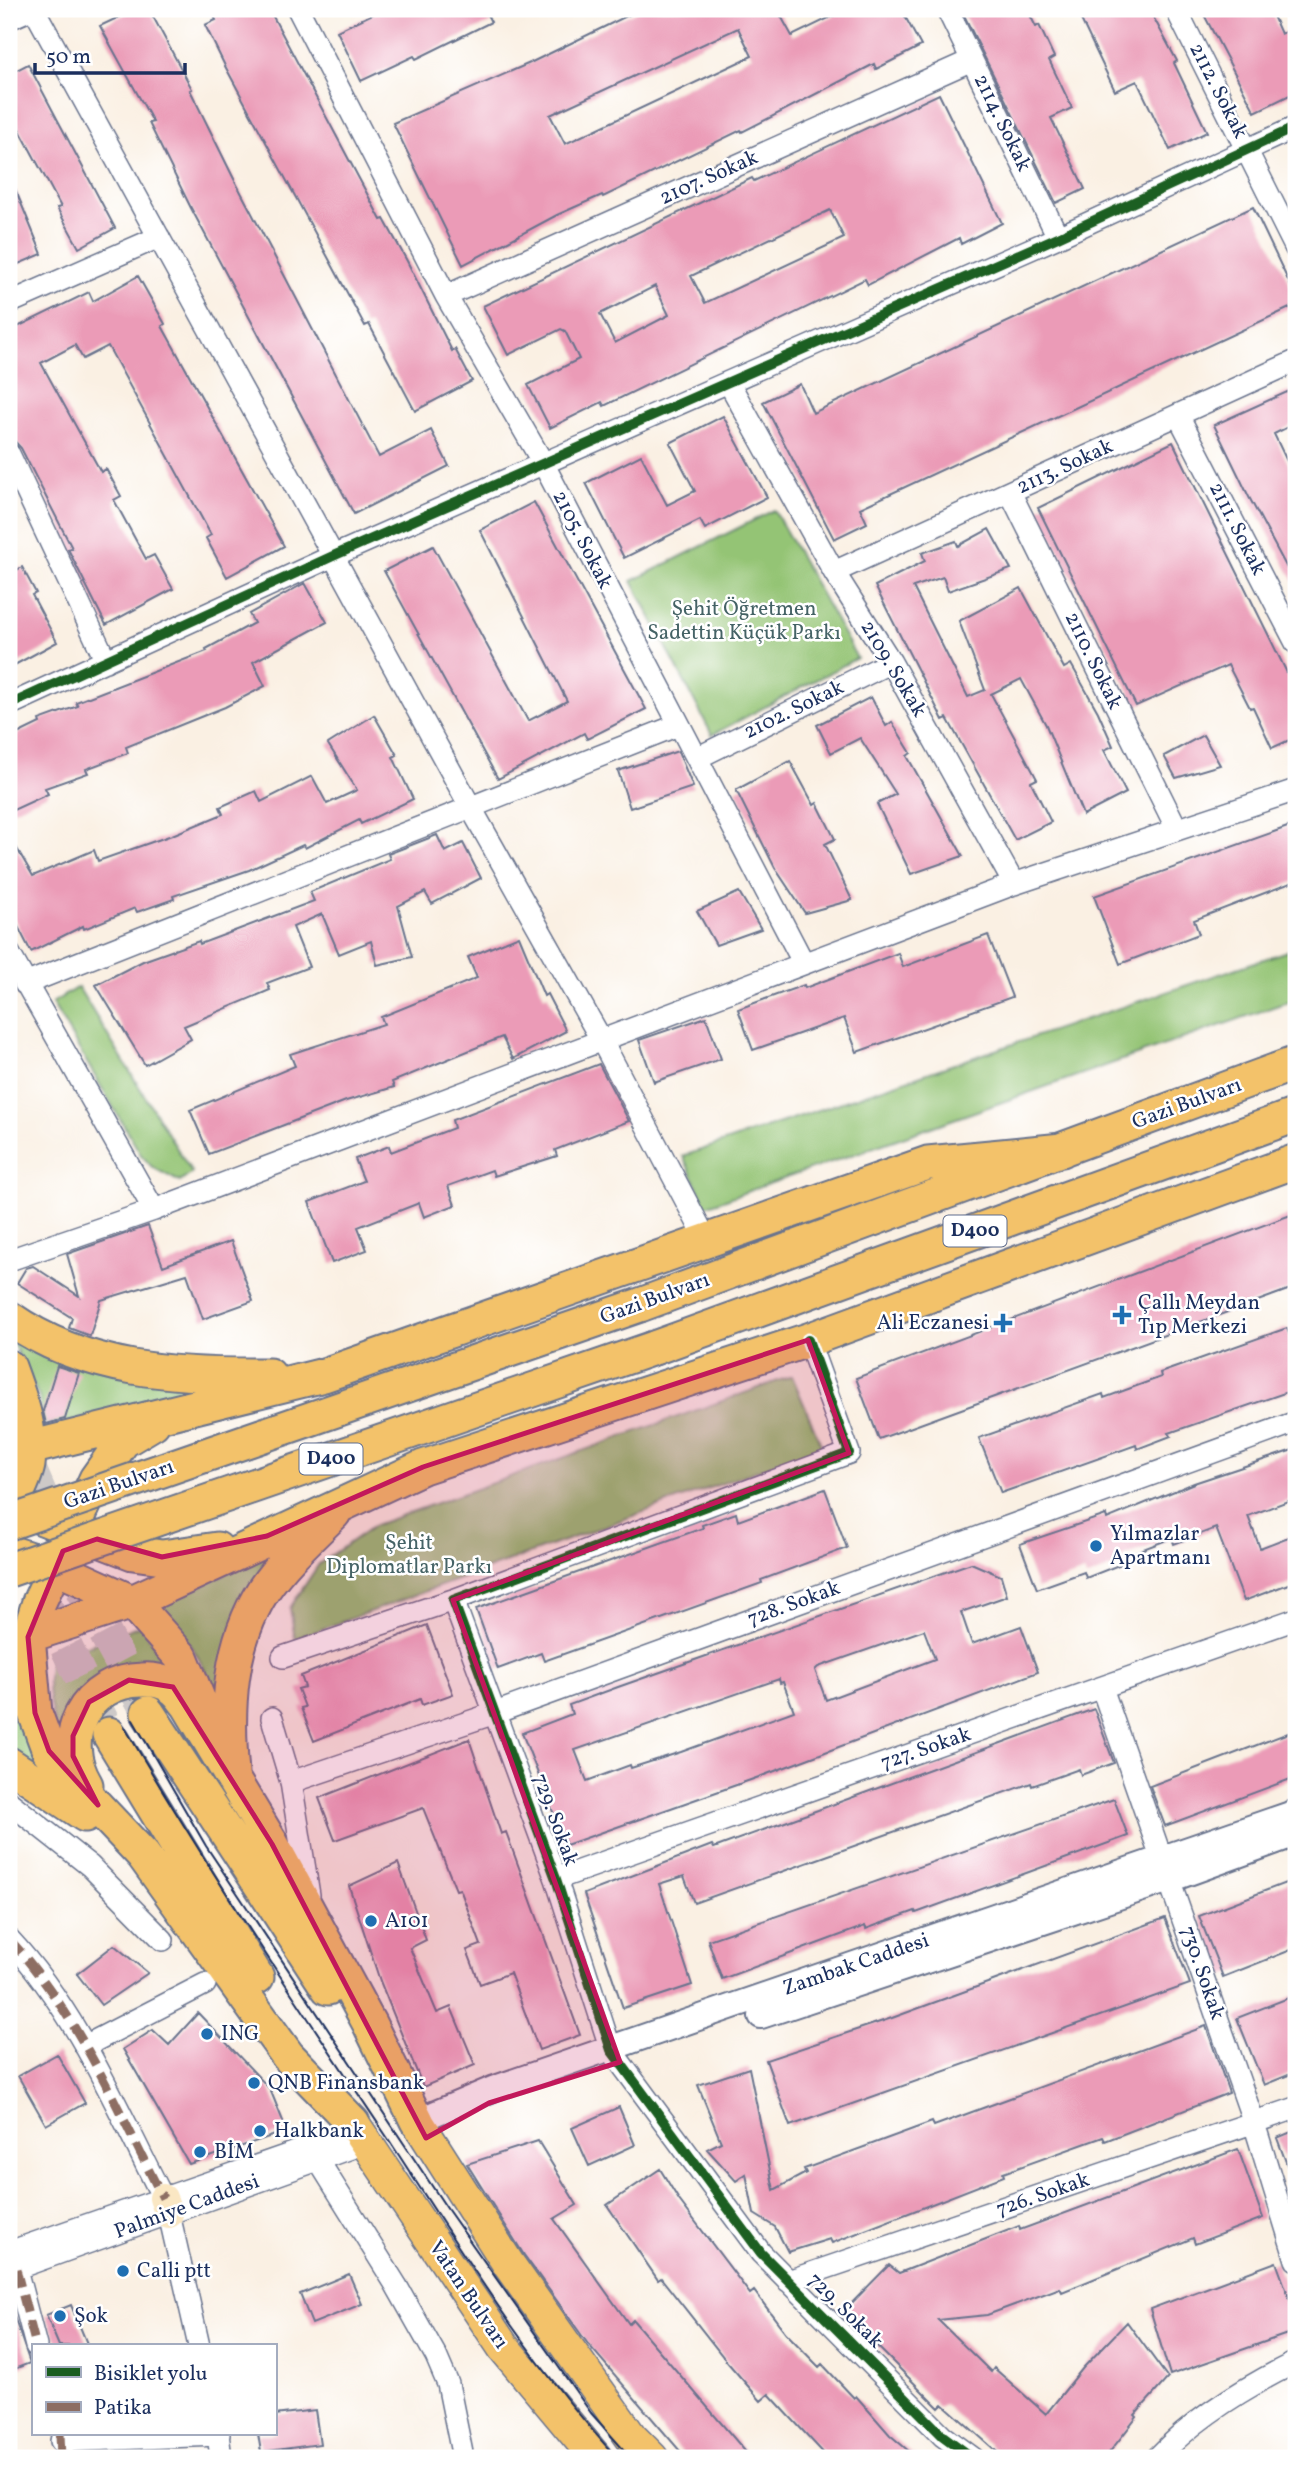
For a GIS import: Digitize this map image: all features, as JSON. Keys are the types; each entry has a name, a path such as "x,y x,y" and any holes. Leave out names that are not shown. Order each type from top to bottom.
{"highway":[{"name":"Gazi Bulvarı","path":"9,1511 640,1305 1296,1063"},
{"name":"Gazi Bulvarı","path":"9,1570 654,1348 1296,1115"},
{"path":"18,1450 324,1375 928,1163 1062,1150"},
{"path":"19,1640 132,1602 346,1499 423,1466 808,1340 1296,1161"},
{"path":"9,1318 81,1356 136,1369 205,1376 324,1375"},
{"path":"9,1367 23,1404 18,1450 28,1466 9,1511 72,1530 133,1553 162,1557 199,1553 267,1536"},
{"path":"167,1414 123,1441 96,1479 19,1640 35,1713 49,1751 69,1777 143,1855 288,2056 359,2133"},
{"path":"232,1781 227,1727 229,1703 246,1623 265,1588 346,1499"},
{"path":"9,1552 55,1567 132,1602 181,1657 232,1781"},
{"path":"98,1805 78,1772 73,1736 89,1702 100,1693 129,1680 149,1679 173,1687 188,1705 272,1844 369,2022 421,2129"},
{"path":"148,1713 421,2129"},
{"path":"109,1734 224,1926 359,2133"},
{"path":"9,1764 143,1855"}],"main road":[{"path":"421,2129 509,2265 631,2437 652,2458"},
{"name":"Vatan Bulvarı","path":"359,2133 504,2348 596,2458"}],"street":[{"path":"9,17 27,9"},
{"path":"34,9 471,808 602,1041 706,1239"},
{"name":"2105. Sokak","path":"298,9 446,296 542,463 803,962"},
{"name":"2114. Sokak","path":"947,9 1058,237"},
{"name":"2112. Sokak","path":"1176,9 1296,249"},
{"name":"2107. Sokak","path":"446,296 972,60"},
{"path":"9,705 333,556 1058,237 1296,127"},
{"path":"9,303 159,237"},
{"name":"2113. Sokak","path":"834,572 1296,361"},
{"name":"2109. Sokak","path":"729,383 834,572 891,662 1014,884"},
{"name":"2111. Sokak","path":"1178,415 1296,643"},
{"path":"9,454 106,661"},
{"name":"2110. Sokak","path":"1010,492 1177,829"},
{"name":"2102. Sokak","path":"697,758 891,662"},
{"path":"25,984 678,725"},
{"path":"12,1259 154,1210 1014,884 1296,790"},
{"path":"10,960 154,1210"},
{"path":"283,1657 453,1600 849,1453 808,1340"},
{"name":"728. Sokak","path":"291,1782 495,1713 1296,1422"},
{"name":"729. Sokak","path":"453,1600 556,1879 615,2056 761,2253 943,2436 973,2458"},
{"name":"727. Sokak","path":"556,1879 1296,1619"},
{"name":"730. Sokak","path":"1102,1688 1255,2123 1296,2260"},
{"path":"272,1718 291,1782 313,1922"},
{"path":"9,1802 90,1866 163,1940"},
{"name":"Zambak Caddesi","path":"1165,1870 1296,1812"},
{"name":"Zambak Caddesi","path":"421,2129 495,2088 615,2056 1165,1870 1296,1834"},
{"path":"9,1939 32,1964 68,2013 166,2206 199,2344"},
{"path":"85,2046 205,1984"},
{"name":"726. Sokak","path":"788,2281 1296,2108"},
{"name":"Palmiye Caddesi","path":"166,2206 318,2160 359,2133"},
{"name":"Palmiye Caddesi","path":"11,2264 166,2206 325,2141 359,2133"},
{"path":"318,2160 397,2285 436,2356 447,2384 463,2458"},
{"path":"11,2264 35,2344"},
{"path":"1157,2458 1172,2442 1259,2380 1296,2362"},
{"path":"61,2444 201,2436"},
{"path":"219,2436 221,2458"}],"highlighted area":[{"path":"808,1340 849,1453 453,1600 620,2062 489,2103 426,2138 272,1844 173,1687 129,1680 89,1702 73,1736 73,1756 98,1805 49,1751 35,1713 28,1637 63,1551 97,1539 162,1557 267,1536 423,1467"}],"green space":[{"name":"Şehit Öğretmen Sadettin Küçük Parkı","path":"774,510 857,658 712,735 632,581"},
{"path":"1296,948 1296,999 706,1206 683,1156"},
{"path":"78,987 192,1173 180,1182 152,1167 141,1155 52,1003"},
{"path":"9,1335 194,1390 64,1424 43,1423 39,1397"},
{"name":"Şehit Diplomatlar Parkı","path":"792,1376 822,1447 295,1639 290,1608 319,1564 375,1525"},
{"path":"283,1545 220,1703 187,1640 156,1608"},
{"path":"140,1625 179,1679 139,1670 59,1742 48,1691 50,1661"},
{"path":"9,1653 20,1656 39,1768 9,1752"}],"building":[{"path":"136,9 149,9 379,457 431,430 449,466 354,514 191,208 149,123 153,122 100,26"},
{"path":"211,9 269,9 381,220 384,219 407,261 452,351 455,349 472,381 415,411 369,324 365,326 225,66 205,25 216,20"},
{"path":"383,9 484,9 491,22 416,59 414,56 361,81 337,31"},
{"path":"641,9 777,9 792,36 852,9 901,9 921,46 876,69 874,64 742,132 741,130 603,197 602,195 557,215 463,265 393,123 530,63","holes":["738,28 752,56 565,144 550,115"]},
{"path":"961,9 1027,9 1036,27 1039,25 1054,57 1049,60 1072,108 1051,118 1085,189 1056,203"},
{"path":"1076,9 1149,9 1177,61 1174,63 1207,132 1170,150 1137,81 1115,91"},
{"path":"1201,9 1270,9 1281,34 1296,27 1296,92 1255,112"},
{"path":"28,64 115,228 79,248 57,208 61,207 9,110 9,74"},
{"path":"939,94 1002,223 961,244 959,238 868,285 865,279 604,406 602,402 550,428 528,385 579,359 565,331 561,329 508,355 483,306 752,178 754,181","holes":["830,210 844,238 705,303 691,276","655,286 669,315 615,343 600,314"]},
{"path":"9,174 42,254 9,268"},
{"path":"1253,207 1296,297 1296,305 860,508 867,523 834,539 763,402 800,384 813,413"},
{"path":"138,276 165,324 162,326 284,546 227,577 206,538 211,535 108,346 83,359 75,345 41,363 101,472 106,469 121,496 114,500 146,559 154,555 173,589 106,625 68,549 72,548 21,448 9,435 9,331 89,292 93,301"},
{"path":"1296,388 1296,423 1274,434 1296,480 1296,585 1214,425"},
{"path":"723,416 767,497 705,529 700,520 624,558 586,483 641,455 667,505 695,491 670,443"},
{"path":"1173,442 1296,691 1296,737 1272,748 1253,707 1250,708 1228,665 1136,706 1038,508"},
{"path":"534,502 646,709 587,739 584,733 498,779 384,571 433,546 528,721 567,701 480,530"},
{"path":"989,529 1011,569 948,591 943,577 913,587 968,697 985,690 959,621 1021,588 1064,668 1071,664 1098,712 1113,746 1104,750 1126,793 1083,815 1046,725 1021,679 991,694 1037,779 1031,782 1051,822 1015,840 947,718 943,720 875,586 925,561 922,553 956,541 958,546"},
{"path":"22,567 36,593 32,595 57,642 9,668 9,574"},
{"path":"305,583 327,622 253,662 265,686 225,707 126,747 128,753 86,769 88,773 45,788 48,794 9,812 9,738 40,723 39,720 78,706 76,702 207,651 206,649 254,623 249,614"},
{"path":"871,697 886,726 892,722 911,753 907,756 963,856 911,874 877,804 896,794 860,738 831,753 817,725"},
{"path":"374,715 397,755 393,757 413,799 361,824 359,820 305,848 303,845 249,870 173,896 174,899 137,912 135,908 84,929 83,926 31,952 9,909 9,835 33,876 94,850 98,861 172,835 223,814 220,807 256,791 261,802 312,776 327,804 357,790 328,744"},
{"path":"1203,735 1220,765 1176,778 1164,756"},
{"path":"678,751 693,787 630,808 618,771"},
{"path":"790,761 814,805 817,803 835,839 825,844 852,900 805,913 775,868 736,790"},
{"path":"1296,824 1296,881 1194,920 1199,934 1120,964 1094,896"},
{"path":"437,835 445,852 463,843 481,878 432,904 425,892 398,906 412,957 377,965 371,941 339,954 322,914 293,927 309,967 267,983 270,990 184,1026 191,1039 145,1065 96,985 143,961 199,941 200,944 314,901 310,892 390,859 388,854"},
{"path":"739,892 761,929 716,945 697,911"},
{"path":"988,935 1012,997 857,1052 844,1018 753,1050 738,1009 804,985 805,988 898,953 903,967"},
{"path":"519,936 544,996 547,994 566,1031 513,1059 502,1037 392,1082 394,1087 346,1101 209,1154 190,1110 295,1066 290,1054 384,1024 381,1017 477,978 468,957"},
{"path":"706,1017 721,1059 654,1082 639,1040"},
{"path":"599,1064 629,1121 555,1150 557,1156 494,1176 492,1170 448,1186 455,1205 424,1217 419,1203 358,1227 367,1250 332,1263 309,1202 364,1181 355,1159 389,1146 391,1152 454,1128 452,1120"},
{"path":"1296,1213 1296,1287 879,1439 856,1378"},
{"path":"148,1226 163,1266 231,1241 253,1301 203,1319 187,1274 101,1300 90,1336 69,1328 72,1318 17,1283 26,1268 33,1266 79,1296 67,1254"},
{"path":"1287,1328 1296,1353 1296,1389 1169,1433 1171,1436 1137,1449 1136,1445 1001,1493 979,1438 1103,1394 1104,1398 1161,1377 1160,1373"},
{"path":"57,1366 79,1373 65,1419 46,1424 43,1411"},
{"path":"1296,1449 1296,1498 1248,1516 1260,1548 1296,1534 1296,1581 1244,1601 1216,1528 1174,1544 1172,1538 1122,1557 1124,1563 1086,1578 1084,1572 1037,1589 1020,1544 1106,1515 1107,1519 1194,1483"},
{"path":"825,1489 847,1548 761,1580 762,1583 544,1661 541,1653 498,1669 476,1609 703,1528 702,1525 736,1513 738,1521"},
{"path":"971,1563 1001,1576 1007,1596 961,1612 972,1644 1021,1626 1038,1672 759,1777 566,1845 522,1733 572,1714 569,1705","holes":["924,1630 935,1659 826,1700 815,1670 818,1667","779,1679 780,1683 783,1682 794,1711 681,1752 631,1768 630,1765 587,1781 575,1750"]},
{"path":"427,1625 453,1694 422,1705 420,1699 314,1741 301,1708 305,1707 298,1689 305,1687 301,1676"},
{"path":"1094,1709 1114,1763 1081,1775 1079,1769 1032,1786 1031,1783 694,1903 684,1876 659,1884 692,1985 623,2008 584,1894 712,1845 714,1848"},
{"path":"1296,1730 1296,1777 1165,1826 1150,1786"},
{"path":"469,1739 501,1834 506,1832 580,2035 539,2050 510,1973 480,1984 467,1950 481,1945 460,1889 456,1890 423,1808 335,1840 319,1798"},
{"path":"1114,1799 1128,1836 916,1913 915,1911 866,1929 865,1926 722,1979 708,1940"},
{"path":"398,1863 426,1940 410,1948 437,2013 451,2007 475,2065 423,2087 380,1981 349,1886"},
{"path":"1296,1879 1296,1948 1223,1977 1199,1916"},
{"path":"1165,1918 1190,1984 790,2126 766,2060 892,2018"},
{"path":"114,1945 148,1973 101,2005 77,1974"},
{"path":"1296,1995 1296,2072 1264,2085 1237,2018"},
{"path":"198,2013 270,2089 287,2131 189,2164 123,2049 153,2030 169,2045"},
{"path":"1206,2026 1229,2093 1105,2141 1103,2137 1003,2173 1004,2176 832,2243 830,2239 788,2252 775,2227 754,2214 746,2174 736,2181 707,2149 721,2142 698,2085 749,2068 774,2190 806,2173 804,2169 932,2122 934,2126"},
{"path":"57,2054 85,2103 46,2125 18,2076"},
{"path":"619,2107 635,2145 589,2166 572,2128"},
{"path":"1296,2130 1296,2186 1295,2186 1277,2138"},
{"path":"538,2141 577,2205 554,2219 629,2324 633,2320 751,2458 686,2458 588,2344 524,2255 467,2164"},
{"path":"1238,2149 1263,2218 1195,2244 1193,2238 1062,2292 1060,2288 987,2315 938,2320 991,2372 994,2368 1046,2414 1083,2368 1127,2322 1168,2378 1135,2415 1137,2417 1105,2458 1004,2458 943,2404 939,2408 843,2312 889,2265 899,2273 1019,2226 1020,2230"},
{"path":"660,2169 679,2200 750,2294 754,2291 786,2333 819,2367 822,2364 854,2398 856,2396 890,2435 917,2458 828,2458 769,2394 761,2401 661,2278 658,2280 607,2205"},
{"path":"1276,2262 1296,2316 1296,2331 1170,2375 1150,2309"},
{"path":"349,2274 362,2304 312,2324 300,2294"},
{"path":"71,2305 87,2344 58,2344 46,2315"},
{"path":"11,2308 30,2363 9,2371 9,2309"},
{"path":"315,2410 320,2444 261,2452 258,2436 276,2436 276,2415"}],"tunnel":[{"path":"9,1421 59,1536"},
{"path":"81,1589 148,1713"},
{"path":"44,1602 109,1734"}],"tram line":[{"path":"133,1720 206,1846 448,2210 591,2413 631,2458"},
{"path":"124,1726 254,1935 469,2263 554,2383 617,2458"}],"marked path":[{"path":"9,1939 34,1968 76,2030 163,2198"},
{"path":"16,2269 35,2344"},
{"path":"60,2436 61,2458"}],"cycle path":[{"path":"9,705 333,556 1058,237 1296,127"},
{"path":"808,1340 849,1453 453,1600 556,1879 611,2050 761,2253 943,2436 973,2458"}],"place":[{"name":"Çallı Meydan Tıp Merkezi","path":"1122,1315"},
{"name":"Ali Eczanesi","path":"1003,1323"},
{"name":"Yılmazlar Apartmanı","path":"1096,1546"},
{"name":"A101","path":"371,1921"},
{"name":"ING","path":"207,2034"},
{"name":"QNB Finansbank","path":"254,2083"},
{"name":"Halkbank","path":"260,2131"},
{"name":"BİM","path":"200,2152"},
{"name":"Calli ptt","path":"123,2271"},
{"name":"Şok","path":"60,2316"}]}
